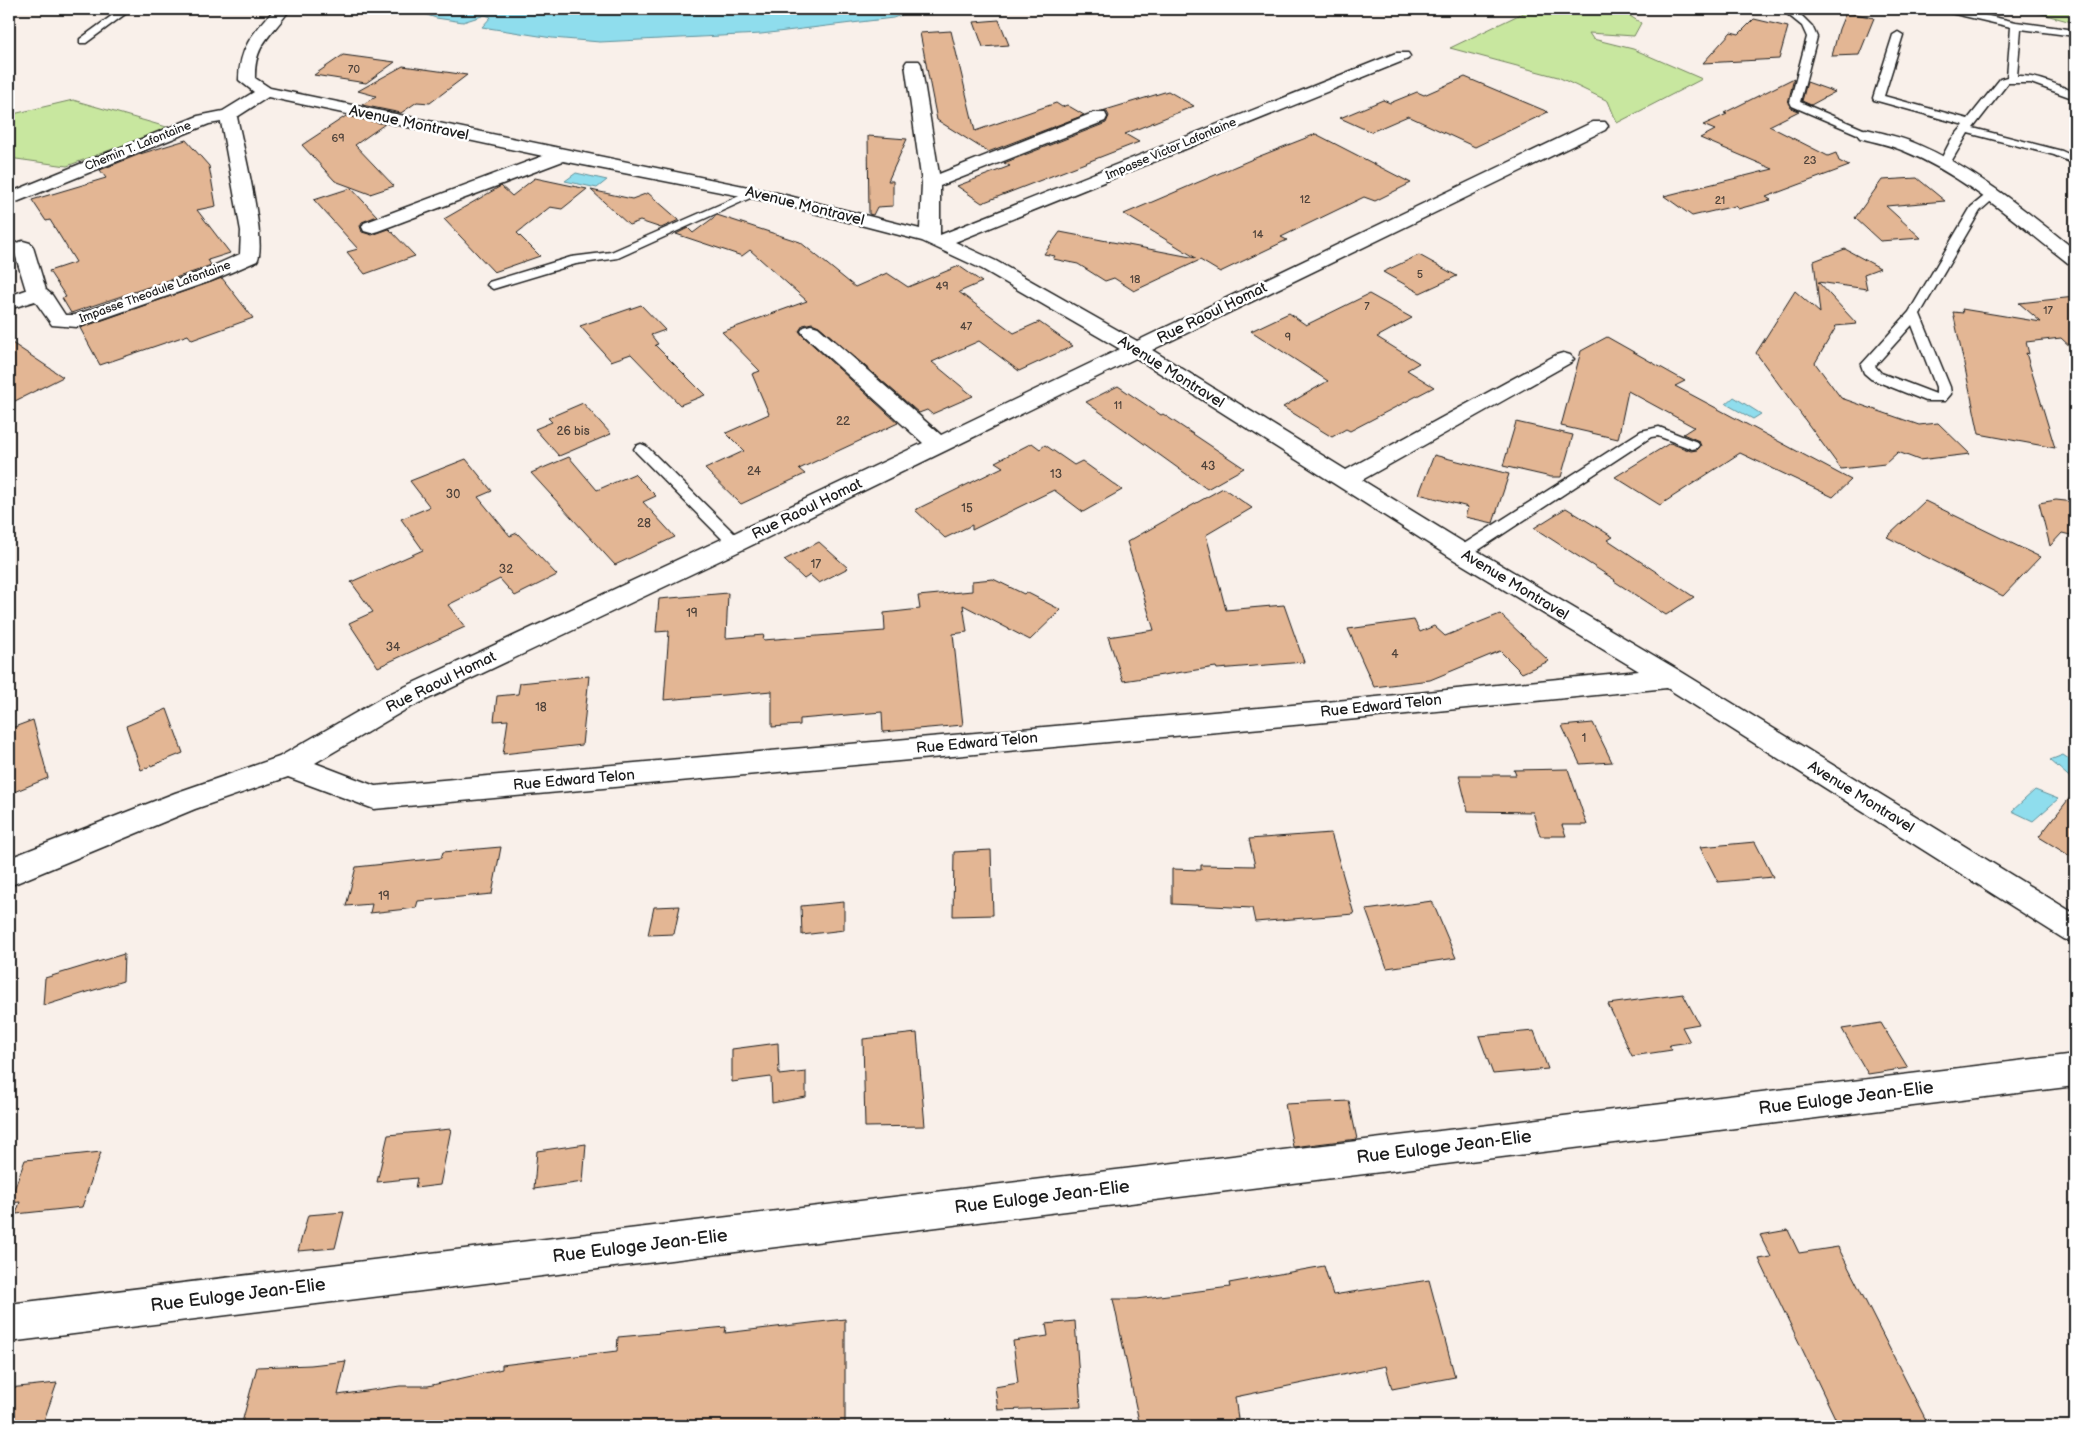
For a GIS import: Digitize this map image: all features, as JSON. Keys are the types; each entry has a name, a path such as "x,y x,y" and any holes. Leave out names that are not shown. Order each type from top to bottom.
{"street":[{"path":"265,92 248,80 246,68 252,45 283,9"},
{"name":"Impasse Victor Lafontaine","path":"934,240 1402,56"},
{"path":"912,64 931,183 934,240"},
{"name":"Chemin T. Lafontaine","path":"9,199 204,120 228,114 265,92"},
{"name":"Avenue Montravel","path":"265,92 752,193 934,240 989,265 1136,349 1462,553 1671,678 2075,930"},
{"name":"Impasse Theodule Lafontaine","path":"23,247 37,294 45,298 53,315 59,321 76,321 204,277 250,257 250,231 228,114"},
{"path":"931,183 1099,117"},
{"name":"Rue Raoul Homat","path":"9,874 23,866 185,801 290,765 395,703 939,446 1599,126"},
{"path":"1866,134 1910,147 1944,165 1992,195 2075,260"},
{"path":"371,227 562,155"},
{"path":"9,303 37,294"},
{"path":"811,331 939,446"},
{"path":"1345,480 1563,359"},
{"name":"Rue Edward Telon","path":"290,765 374,798 1326,712 1671,678"},
{"name":"Rue Euloge Jean-Elie","path":"9,1323 2075,1070"}],"lane":[{"path":"83,41 127,9"},
{"path":"1786,9 1811,29 1812,37 1796,104 1866,134"},
{"path":"1945,9 2016,25 2075,32"},
{"path":"2012,79 2016,25"},
{"path":"1898,34 1878,98 2058,153 2075,161"},
{"path":"1944,165 1967,126 2004,81 2012,79 2028,80 2075,96"},
{"path":"492,285 575,260 614,255 752,193"},
{"path":"1914,314 1944,387 1944,394 1940,398 1922,395 1876,376 1869,370 1868,365 1914,314 1975,209 1992,195"},
{"path":"1462,553 1646,434 1659,431 1692,445"},
{"path":"641,449 736,543"}],"green space":[{"path":"1531,9 1643,9 1630,16 1641,23 1634,36 1589,33 1593,39 1633,49 1702,79 1617,123 1608,101 1558,77 1450,48"},
{"path":"2024,9 2075,9 2075,23"},
{"path":"73,100 170,128 67,166 9,158 9,115"}],"water":[{"path":"410,9 918,9 893,18 761,34 600,42 552,38 482,27 491,17 485,15 463,22 436,18"},
{"path":"576,173 607,180 597,188 565,181"},
{"path":"1734,397 1761,414 1753,419 1726,404"},
{"path":"2063,755 2075,763 2075,782 2050,760"},
{"path":"2035,790 2058,799 2033,821 2012,811"}],"building":[{"path":"1846,12 1874,18 1859,55 1832,56 1839,29"},
{"path":"1754,19 1788,27 1779,59 1703,63 1731,32 1739,34"},
{"path":"999,20 1009,45 983,47 974,22"},
{"path":"951,31 975,131 1056,103 1062,107 1067,105 1084,115 988,152 937,120 920,33"},
{"path":"343,55 395,62 366,83 314,75"},
{"path":"403,66 467,75 430,103 417,102 401,113 362,105 376,96 358,91"},
{"path":"1465,77 1548,112 1475,147 1408,116 1371,132 1340,118 1383,100 1390,103 1417,92 1424,95"},
{"path":"1794,78 1788,103 1791,108 1799,111 1769,126 1828,156 1836,153 1839,161 1849,166 1766,197 1771,200 1738,209 1735,206 1692,216 1664,196 1773,169 1700,138 1715,130 1703,125"},
{"path":"1807,82 1835,92 1811,105 1802,101"},
{"path":"1168,91 1194,106 1125,134 1139,142 982,203 957,186 1010,166 1004,163 1106,123 1109,116 1107,112 1102,111"},
{"path":"346,116 385,124 355,145 394,186 370,194 335,181 302,145"},
{"path":"1316,134 1411,183 1375,201 1364,197 1281,237 1287,240 1220,272 1200,260 1134,291 1114,278 1105,281 1078,264 1053,259 1055,256 1044,254 1060,232 1196,258 1124,214"},
{"path":"868,136 907,139 888,181 893,181 893,206 877,207 873,215 869,214"},
{"path":"186,140 209,166 216,206 197,210 230,253 208,260 211,265 196,271 71,313 62,298 66,297 49,271 76,262 50,220 46,221 32,200 106,178 100,170 140,154"},
{"path":"535,178 587,189 562,209 550,207 517,233 540,256 494,272 444,219 501,186 512,196"},
{"path":"1917,178 1945,201 1886,206 1921,238 1880,241 1855,218 1882,180"},
{"path":"351,188 377,216 362,222 360,226 362,232 372,235 389,229 415,256 365,274 347,252 358,249 314,200"},
{"path":"591,190 632,199 648,193 679,220 661,228 640,221 629,225"},
{"path":"717,215 800,242 855,287 887,273 908,287 959,266 982,282 959,292 1014,333 1039,322 1073,346 1019,371 979,341 932,362 973,396 932,414 927,410 919,413 819,326 812,323 803,325 799,331 803,336 898,423 799,469 805,474 741,504 705,469 744,451 726,433 769,414 752,374 760,371 722,332 807,301 750,250 742,256 676,234 688,228 693,233"},
{"path":"1845,249 1880,268 1864,274 1867,289 1818,282 1857,324 1835,326 1815,363 1841,398 1919,425 1938,423 1970,454 1919,460 1898,452 1885,464 1841,469 1756,353 1795,291 1820,313 1814,261"},
{"path":"1419,255 1457,276 1420,293 1383,272"},
{"path":"222,278 253,318 192,340 188,335 100,365 80,328"},
{"path":"1369,294 1412,318 1377,337 1419,363 1407,370 1434,387 1350,431 1346,429 1332,437 1283,407 1328,381 1251,331 1289,313 1306,325"},
{"path":"2075,297 2075,351 2061,338 2026,342 2029,354 2026,353 2055,448 1979,434 1953,312 1963,313 1962,309 2041,322 2019,303"},
{"path":"641,305 665,330 651,335 658,344 655,345 705,395 680,405 631,354 611,361 580,326"},
{"path":"1607,337 1685,381 1675,386 1851,480 1833,497 1740,453 1660,505 1615,477 1670,443 1691,451 1697,450 1701,446 1699,441 1683,434 1694,427 1628,391 1618,439 1561,426 1581,351"},
{"path":"9,341 63,377 9,404"},
{"path":"1118,386 1244,468 1207,489 1086,402"},
{"path":"583,403 611,434 559,456 535,429 552,422 548,418"},
{"path":"1516,422 1573,435 1561,477 1551,477 1503,466"},
{"path":"1032,443 1040,449 1045,445 1074,465 1082,461 1122,490 1083,512 1054,490 972,530 972,525 945,538 915,510 1003,467 995,462"},
{"path":"1434,455 1509,474 1493,523 1465,517 1468,507 1419,494"},
{"path":"569,457 597,490 634,474 656,496 643,502 675,537 615,565 531,473"},
{"path":"466,459 492,491 478,497 510,536 517,533 557,575 515,596 500,579 448,605 465,627 378,667 349,623 373,612 351,582 423,550 401,519 430,507 410,481"},
{"path":"1223,488 1252,508 1206,535 1226,610 1284,605 1304,662 1217,669 1216,667 1123,681 1108,637 1154,630 1127,542"},
{"path":"2056,500 2075,502 2075,536 2062,533 2050,546 2039,503"},
{"path":"1925,501 2040,557 2003,596 1887,537"},
{"path":"1566,508 1613,537 1608,540 1694,597 1666,615 1534,528"},
{"path":"819,542 848,568 819,583 810,575 804,579 784,560"},
{"path":"993,579 1024,594 1026,592 1061,610 1030,640 963,605 967,632 953,634 963,725 883,732 882,712 800,719 800,725 772,727 772,691 664,700 669,631 656,632 659,599 728,593 726,638 764,635 763,640 885,631 884,613 920,609 918,596 972,591 972,581"},
{"path":"1500,614 1549,661 1522,673 1500,651 1430,680 1374,687 1348,629 1414,620 1420,632 1434,626 1445,636"},
{"path":"589,676 582,745 503,754 508,720 494,721 497,696 518,694 520,683"},
{"path":"167,709 183,753 141,770 126,726"},
{"path":"33,720 48,778 9,794 9,729"},
{"path":"1593,723 1612,762 1580,764 1562,726"},
{"path":"1568,769 1587,825 1562,825 1566,836 1540,836 1533,812 1468,811 1459,775 1516,775 1514,770"},
{"path":"2075,791 2075,859 2039,837"},
{"path":"1331,833 1354,914 1255,922 1252,908 1172,904 1172,869 1201,870 1201,865 1255,866 1249,839"},
{"path":"1755,842 1773,877 1718,882 1700,847"},
{"path":"501,847 492,894 418,901 416,908 370,913 372,904 346,906 356,867 441,858 443,852"},
{"path":"991,850 993,915 953,916 954,852"},
{"path":"1432,901 1456,958 1387,968 1366,910"},
{"path":"844,902 844,930 802,935 801,906"},
{"path":"680,906 674,934 648,935 654,907"},
{"path":"124,954 123,981 43,1006 45,978"},
{"path":"1683,994 1699,1024 1682,1027 1690,1042 1669,1045 1672,1050 1632,1056 1608,1004"},
{"path":"1881,1023 1908,1068 1868,1074 1842,1029"},
{"path":"1534,1031 1548,1069 1493,1074 1479,1036"},
{"path":"917,1033 925,1126 865,1127 863,1039"},
{"path":"778,1043 779,1075 806,1072 806,1097 772,1103 771,1077 732,1082 732,1049"},
{"path":"1349,1101 1357,1139 1293,1147 1285,1104"},
{"path":"451,1129 440,1185 415,1188 417,1178 377,1182 388,1135"},
{"path":"586,1144 583,1182 534,1189 537,1151"},
{"path":"101,1152 82,1207 16,1214 20,1202 9,1203 25,1160"},
{"path":"344,1212 335,1248 298,1251 308,1215"},
{"path":"1788,1230 1799,1253 1838,1247 1929,1426 1852,1426 1850,1421 1837,1422 1759,1259 1771,1257 1760,1235"},
{"path":"1324,1266 1333,1295 1429,1280 1455,1377 1392,1389 1386,1366 1235,1397 1239,1426 1140,1426 1113,1299 1136,1299 1230,1287 1229,1283"},
{"path":"845,1319 845,1426 241,1426 257,1367 311,1365 346,1361 338,1395 400,1386 428,1386 502,1369 502,1365 617,1351 618,1337 726,1327 725,1333"},
{"path":"1075,1321 1081,1407 998,1410 995,1387 1018,1383 1013,1341 1048,1336 1046,1324"},
{"path":"57,1383 42,1426 9,1426 9,1388"}]}
